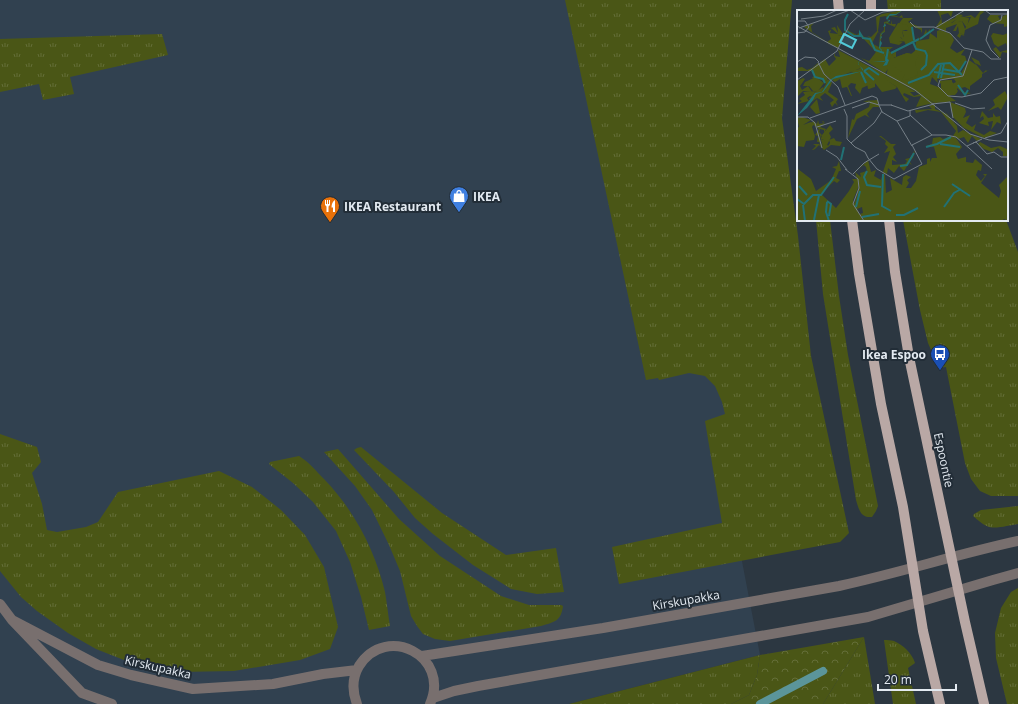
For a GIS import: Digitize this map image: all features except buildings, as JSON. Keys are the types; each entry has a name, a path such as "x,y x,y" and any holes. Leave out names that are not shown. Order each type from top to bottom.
{"main road":[{"path":"838,0 839,10"},
{"path":"852,221 858,274 881,404 903,507 923,631 940,704"},
{"name":"Espoontie","path":"889,221 895,272 909,357 958,590 984,704"}],"street":[{"name":"Kirskupakka","path":"422,656 603,628 839,586 1018,541"},
{"path":"431,701 454,691 478,686 868,617 1018,573"},
{"name":"Kirskupakka","path":"0,604 12,620 82,693 112,704"},
{"name":"Kirskupakka","path":"12,620 98,665 131,676 192,689 273,684 323,674 357,670"},
{"path":"358,704 353,688 354,678 363,659 373,651 385,647 397,646 410,649 422,656 431,668 434,690 431,701"}],"shaded area":[{"path":"0,0 633,0 771,349 741,556 760,655 569,704 0,704"}],"green space":[{"path":"565,0 792,0 782,118 798,236 811,356 849,533 840,542 619,584 612,547 722,523 705,421 725,414 722,402 715,386 705,376 689,373 659,380 658,378 646,380"},
{"path":"887,0 941,0 941,10 888,10"},
{"path":"162,34 168,55 70,77 74,94 43,100 39,84 0,92 0,39"},
{"path":"816,221 830,221 848,355 878,506 872,517 862,514 856,500 823,294"},
{"path":"903,221 1006,221 1018,252 1018,496 991,496 980,491 971,479 965,463 946,367 939,368 928,343 920,310"},
{"path":"0,434 37,447 41,462 32,473 42,504 47,530 57,532 86,527 98,522 118,492 219,471 252,487 281,510 305,535 324,567 338,627 330,649 300,660 234,671 178,672 129,662 96,649 68,633 37,611 21,597 0,571"},
{"path":"361,447 442,513 506,555 556,548 564,592 537,594 511,589 473,565 415,518 394,492 354,450"},
{"path":"338,449 399,519 440,556 501,596 529,605 563,606 559,618 554,622 541,626 450,641 435,639 423,634 411,616 400,571 372,510 355,486 324,452"},
{"path":"299,456 306,461 335,491 354,517 362,531 381,576 390,626 369,630 350,562 336,531 313,502 293,483 269,464 270,462"},
{"path":"1018,506 1018,524 989,527 973,516 981,510"},
{"path":"1018,588 1018,704 1007,704 996,658 995,633 1001,608 1011,592"},
{"path":"864,637 875,704 823,704"},
{"path":"864,637 823,704 731,704 749,695 757,675 760,655"},
{"path":"884,640 894,641 901,645 914,659 915,663 908,668 916,704 893,704"},
{"path":"760,655 757,675 749,695 731,704 569,704"}],"waterway":[{"path":"760,704 823,671"}],"place":[{"name":"IKEA","path":"459,213"},
{"name":"IKEA Restaurant","path":"330,223"},
{"name":"Ikea Espoo","path":"940,371"}]}
